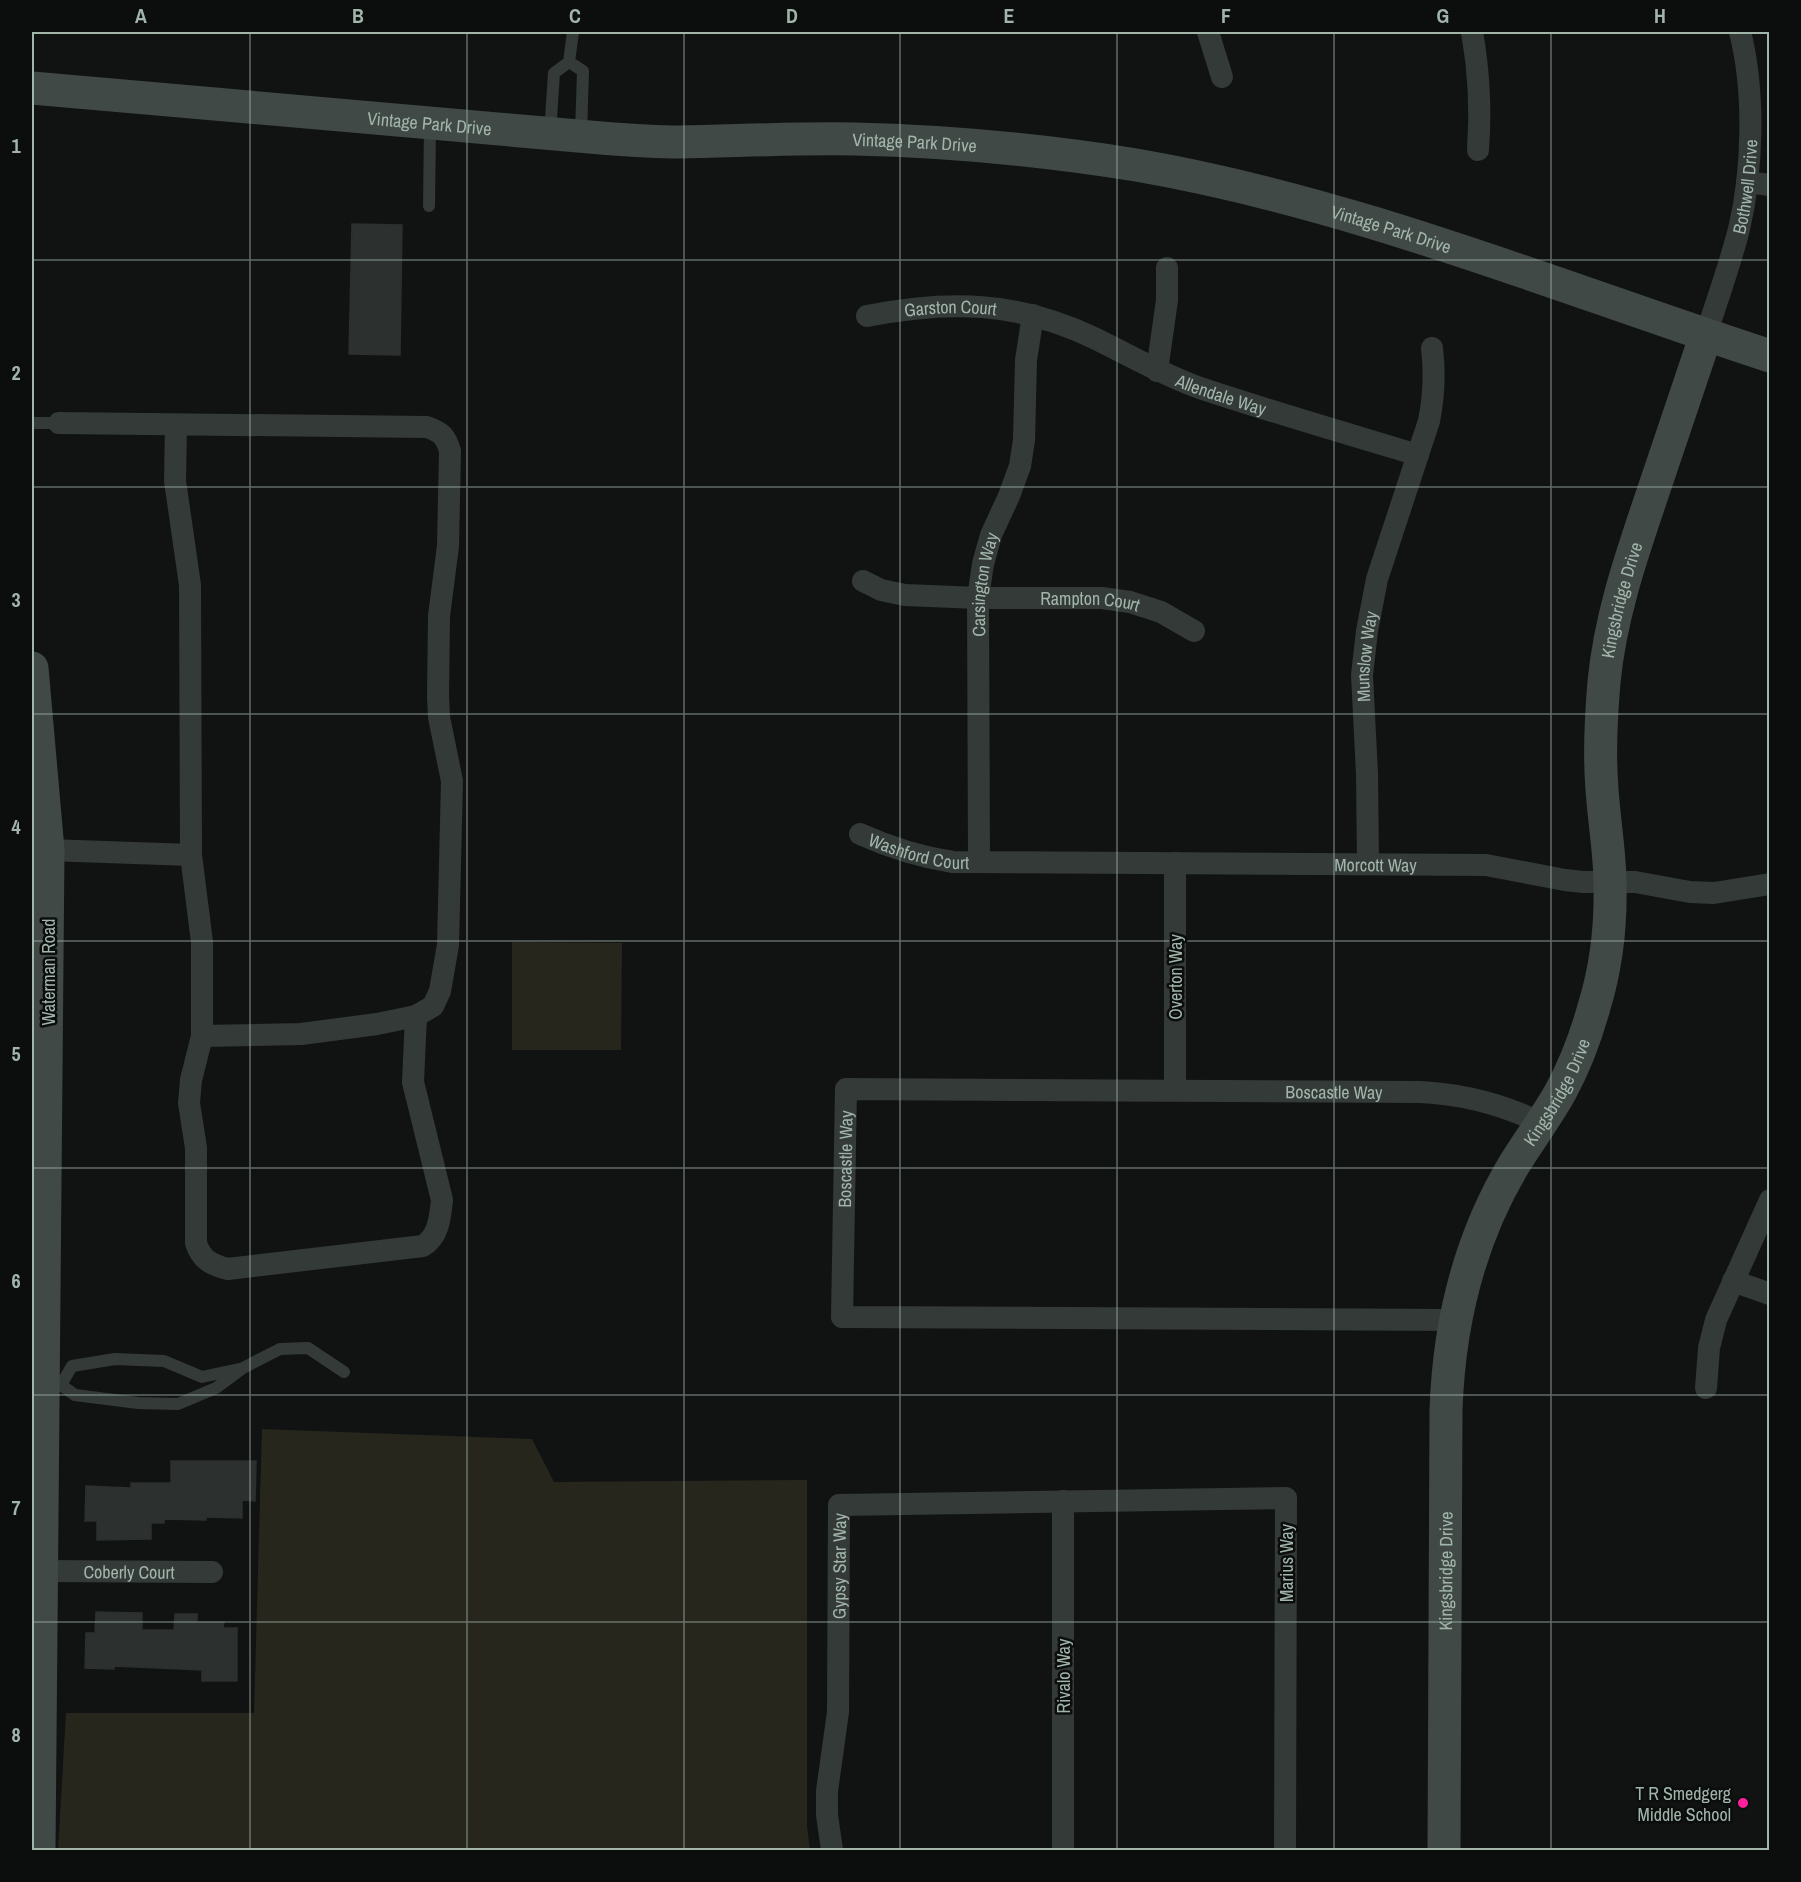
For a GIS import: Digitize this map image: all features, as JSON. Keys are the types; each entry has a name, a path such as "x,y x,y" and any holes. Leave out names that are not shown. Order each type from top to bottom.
{"street":[{"path":"1208,32 1222,77"},
{"path":"1472,32 1478,65 1480,113 1478,150"},
{"name":"Bothwell Drive","path":"1706,335 1739,228 1747,182 1750,124 1747,76 1740,32"},
{"name":"Vintage Park Drive","path":"32,88 565,135 675,142 852,139 947,143 1042,152 1136,165 1229,184 1322,207 1412,235 1770,356"},
{"path":"1747,182 1770,185"},
{"path":"1157,371 1167,300 1167,268"},
{"name":"Garston Court","path":"867,316 910,308 946,305 984,306 1033,315"},
{"name":"Allendale Way","path":"1033,315 1058,322 1093,337 1157,371 1200,388 1418,455"},
{"name":"Carsington Way","path":"979,862 978,598 983,564 991,535 1020,466 1024,440 1026,360 1033,315"},
{"name":"Kingsbridge Drive","path":"1444,1851 1446,1410 1447,1368 1454,1320 1475,1246 1491,1208 1515,1163 1560,1092 1580,1049 1594,1007 1603,971 1610,921 1610,882 1601,787 1601,733 1605,678 1613,625 1626,572 1706,335"},
{"name":"Munslow Way","path":"1368,864 1367,774 1362,675 1366,630 1377,579 1434,400 1435,373 1432,348"},
{"path":"59,423 427,427 440,431 447,440 450,451 448,546 439,616 438,696 439,717 452,781 448,945 440,991 433,1006 416,1016 377,1024 301,1034 202,1036"},
{"path":"176,425 175,481 190,585 191,855 202,942 202,1036 190,1080 189,1103 196,1148 196,1243 205,1260 215,1266 228,1269 415,1247 429,1242 440,1219 442,1200 413,1082 416,1016"},
{"name":"Rampton Court","path":"863,581 881,590 905,595 978,598 1102,598 1130,602 1161,612 1194,630"},
{"name":"Waterman Road","path":"32,668 40,838 45,1386 39,1851"},
{"name":"Washford Court","path":"860,834 890,848 921,857 953,862 979,862"},
{"path":"40,838 191,855"},
{"name":"Morcott Way","path":"979,862 1486,865 1565,880 1635,882 1690,892 1714,893 1770,884"},
{"name":"Overton Way","path":"1175,863 1175,1090"},
{"name":"Boscastle Way","path":"1454,1320 842,1317 846,1089 1445,1093 1480,1099 1517,1111 1541,1123"},
{"path":"1706,1388 1709,1348 1716,1320 1770,1200"},
{"path":"1733,1281 1770,1294"},
{"name":"Marius Way","path":"1063,1501 1286,1498 1285,1851"},
{"name":"Gypsy Star Way","path":"832,1851 827,1815 827,1791 838,1712 839,1505 1063,1501"},
{"name":"Rivalo Way","path":"1063,1501 1063,1851"},
{"name":"Coberly Court","path":"44,1571 212,1572"}],"lane":[{"path":"565,135 554,73 568,62 573,32"},
{"path":"565,135 583,71 568,62"},
{"path":"429,206 430,123"},
{"path":"32,423 59,423"},
{"path":"45,1386 75,1395 138,1403 178,1404 216,1388 243,1368 280,1349 308,1348 344,1372"},
{"path":"45,1386 72,1366 115,1359 164,1361 202,1377 243,1368"}],"shaded area":[{"path":"512,942 622,943 621,1050 512,1050"},
{"path":"262,1429 532,1439 554,1482 807,1480 807,1826 810,1850 58,1850 66,1713 254,1713"}],"building":[{"path":"352,224 402,225 400,355 349,354"},
{"path":"171,1461 256,1461 255,1501 242,1500 242,1518 164,1519 164,1523 151,1523 151,1539 97,1540 97,1521 85,1521 86,1486 131,1488 131,1483 171,1483"},
{"path":"96,1612 142,1613 142,1630 174,1630 175,1614 197,1614 197,1622 224,1622 223,1628 237,1628 237,1681 202,1681 202,1670 114,1666 114,1669 85,1668 86,1633 95,1633"}],"place":[{"name":"T R Smedgerg Middle School","path":"1743,1803"}]}
